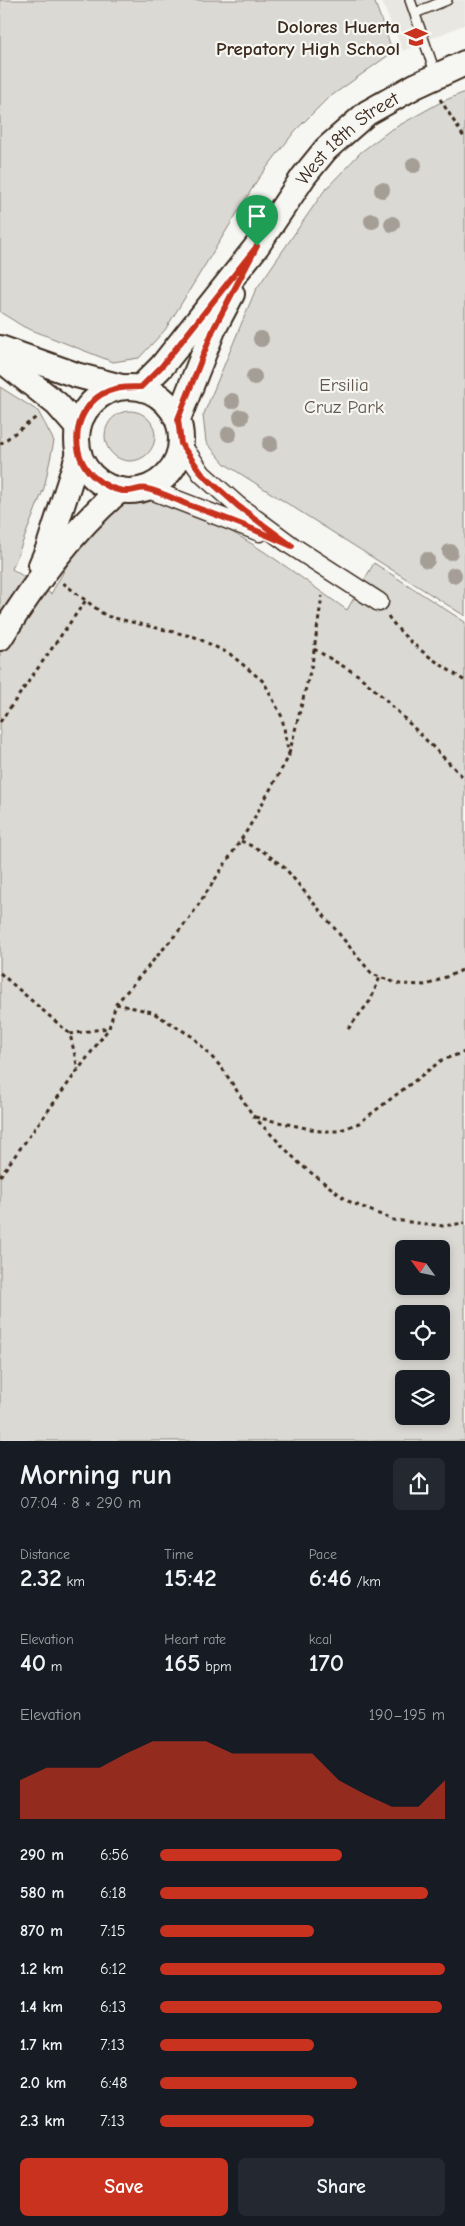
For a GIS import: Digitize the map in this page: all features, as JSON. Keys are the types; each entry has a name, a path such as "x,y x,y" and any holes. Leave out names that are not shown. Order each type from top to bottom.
{"street":[{"name":"West 18th Street","path":"131,387 162,366 257,246 304,176 344,131 367,113 391,98 465,63"},
{"name":"West 18th Street","path":"178,419 213,330 257,246"},
{"path":"0,348 74,374 131,387 158,395 171,407 178,419 181,444 179,455 170,471 159,482 146,488 130,491 120,490 94,478 83,464 79,454 78,428 83,414 93,401 108,391 131,387"},
{"path":"0,359 57,404 78,428"},
{"path":"181,444 202,474 238,506 292,546 379,602"},
{"path":"29,593 48,549 79,454"},
{"path":"146,488 237,521 292,546"},
{"path":"0,638 29,593 92,514 120,490"}],"lane":[{"path":"410,0 436,76"},
{"path":"416,13 447,0"}],"path":[{"path":"436,76 441,102 465,139"},
{"path":"0,444 39,416"},
{"path":"46,571 106,616 195,637 230,654 264,682 282,717 289,756"},
{"path":"0,1175 109,1028 116,1004 189,920 241,841 289,756 314,649 322,596"},
{"path":"0,722 86,600"},
{"path":"379,602 395,626 416,648 465,681"},
{"path":"314,649 358,675 384,698 465,779"},
{"path":"241,841 264,852 285,868 372,974 399,984 427,985 465,969"},
{"path":"0,973 70,1034 78,1069"},
{"path":"348,1028 370,1001 380,977"},
{"path":"116,1004 152,1012 193,1038 222,1068 254,1117 301,1165 348,1201 393,1220 444,1226 465,1223"},
{"path":"70,1034 109,1028"},
{"path":"254,1117 320,1131 338,1131 359,1123 442,1060 465,1052"}],"shaded area":[{"name":"Dolores Huerta Prepatory High School","path":"381,0 465,0 465,24 403,51"}],"green space":[{"path":"0,0 374,0 393,52 327,99 295,131 258,179 165,330 139,358 113,362 24,327 0,312"},
{"name":"Ersilia Cruz Park","path":"465,92 465,616 225,464 206,442 203,416 255,291 324,191 361,152 389,131 441,102"},
{"path":"0,387 38,411 54,441 44,488 12,569 51,594 78,546 118,502 145,499 176,507 203,517 228,530 277,560 347,610 374,563 465,622 465,1441 0,1441"},
{"path":"125,411 135,411 148,418 155,431 155,441 148,454 135,461 125,461 116,457 109,450 105,441 105,431 109,422 116,415"}],"place":[{"name":"Dolores Huerta Prepatory High School","path":"416,37"}],"route":[{"path":"257,246 213,330 178,419 181,444 202,474 238,506 292,546 237,521 146,488 130,491 111,488 94,478 83,464 77,446 78,428 83,414 93,401 108,391 122,387 141,387 162,366 257,246"}]}
